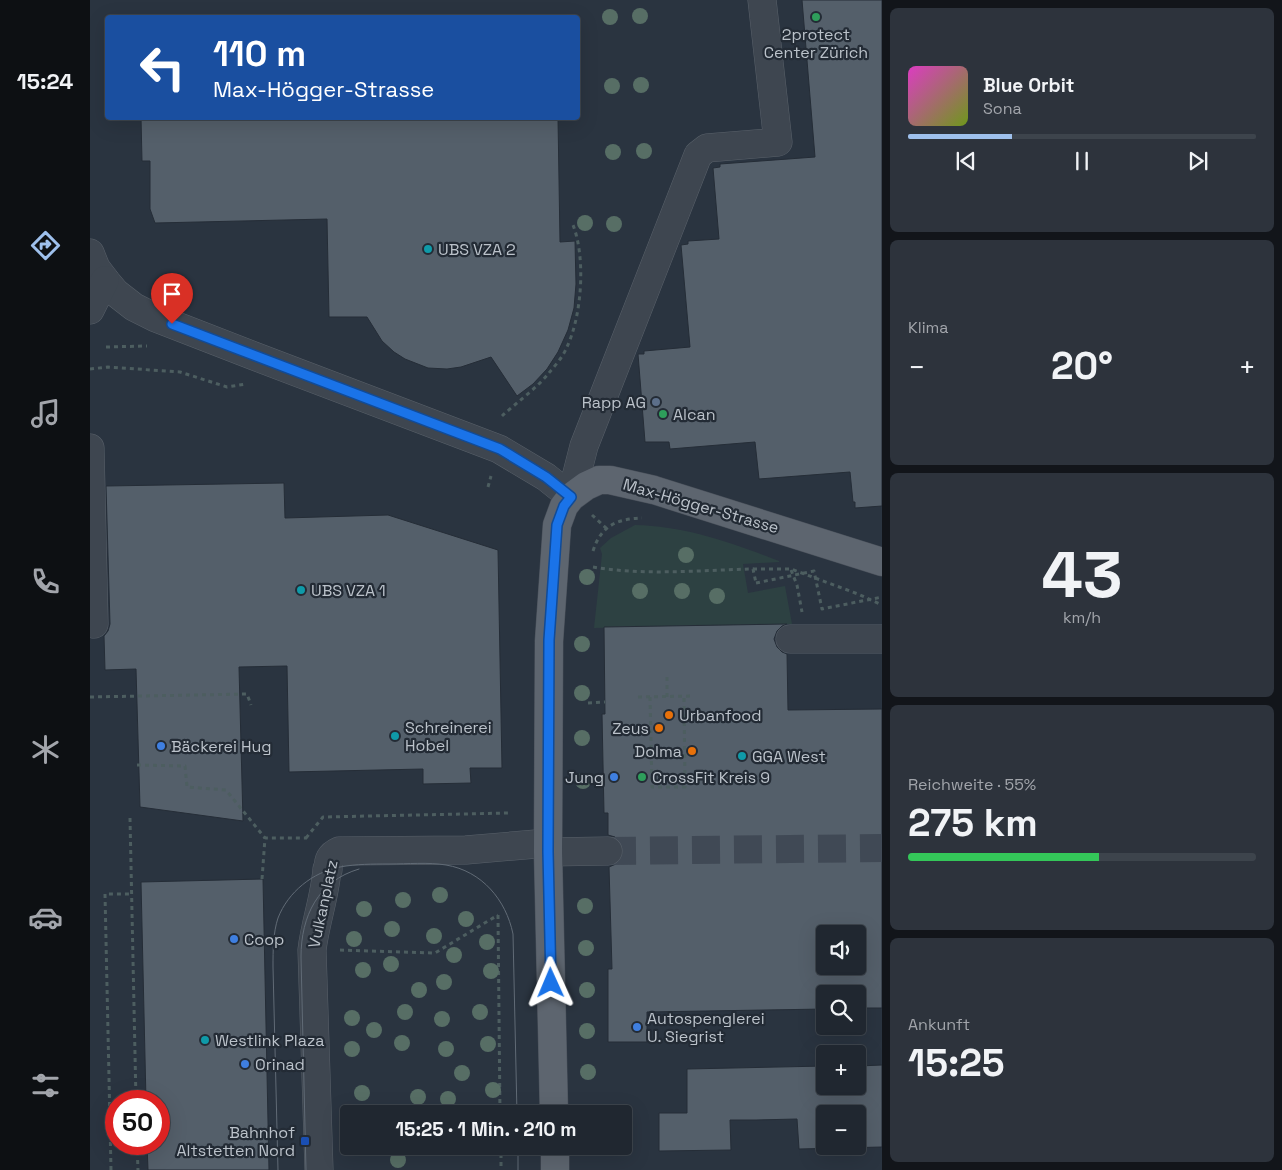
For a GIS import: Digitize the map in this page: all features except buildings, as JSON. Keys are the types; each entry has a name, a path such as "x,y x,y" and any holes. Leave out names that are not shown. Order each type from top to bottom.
{"main road":[{"name":"Max-Högger-Strasse","path":"571,497 586,486 600,480 610,480 654,490 882,562"},
{"path":"554,1105 548,848 549,640 557,525 564,506 571,497"},
{"path":"555,1155 555,1170"}],"street":[{"path":"90,253 96,268 110,286 134,307 165,321 500,449 546,477 571,497 584,446 698,155 707,148 778,142 762,0"},
{"path":"90,310 110,286"},
{"path":"90,448 94,624"},
{"path":"790,639 882,639"},
{"name":"Vulkanplatz","path":"319,1170 312,950 314,928 326,888 327,869 331,856 339,851 548,848 608,851"}],"path":[{"path":"502,416 547,376 566,350 579,312 578,238 573,225"},
{"path":"106,347 151,346"},
{"path":"90,368 108,367 180,372 227,387 254,383"},
{"path":"593,567 638,571 791,569 882,605"},
{"path":"753,569 756,582 814,571 822,610 882,597"},
{"path":"791,569 803,613"},
{"path":"666,672 666,697"},
{"path":"90,697 247,694 251,705"},
{"path":"650,697 652,787 685,787 684,696"},
{"path":"638,697 693,696"},
{"path":"588,703 605,702"},
{"path":"137,765 185,766 187,787 226,790 265,838 262,879"},
{"path":"306,838 322,817 510,813"},
{"path":"130,818 136,1090"},
{"path":"265,838 315,838"},
{"path":"111,1170 105,894 132,894"},
{"path":"331,950 435,953 498,915 500,1105"},
{"path":"137,1155 138,1170"},
{"path":"501,1155 501,1170"}],"green space":[{"path":"635,525 690,532 726,542 779,561 743,564 748,593 785,586 792,624 594,628 602,554 600,548 611,538"}],"tunnel":[{"path":"608,851 882,848"}],"tram line":[{"path":"278,1170 273,967 275,930 282,909 295,892 311,878 340,867 371,864 425,863 446,865 459,868 471,874 490,889 498,899 505,910 513,934 517,1105"},
{"path":"306,1170 301,957 304,928 315,902 323,891 333,882 359,869"},
{"path":"518,1155 518,1170"}],"place":[{"name":"2protect Center Zürich","path":"816,17"},
{"name":"UBS VZA 2","path":"428,249"},
{"name":"Rapp AG","path":"656,402"},
{"name":"Alcan","path":"663,414"},
{"name":"UBS VZA 1","path":"301,590"},
{"name":"Urbanfood","path":"669,715"},
{"name":"Zeus","path":"659,728"},
{"name":"Schreinerei Hobel","path":"395,736"},
{"name":"Bäckerei Hug","path":"161,746"},
{"name":"Dolma","path":"692,751"},
{"name":"GGA West","path":"742,756"},
{"name":"Jung","path":"614,777"},
{"name":"CrossFit Kreis 9","path":"642,777"},
{"name":"Coop","path":"234,939"},
{"name":"Autospenglerei U. Siegrist","path":"637,1027"},
{"name":"Westlink Plaza","path":"205,1040"},
{"name":"Orinad","path":"245,1064"},
{"name":"Bahnhof Altstetten Nord","path":"305,1141"}],"route":[{"path":"172,324 500,449 546,477 571,497 564,506 557,525 549,640 548,852 551,983"}]}
